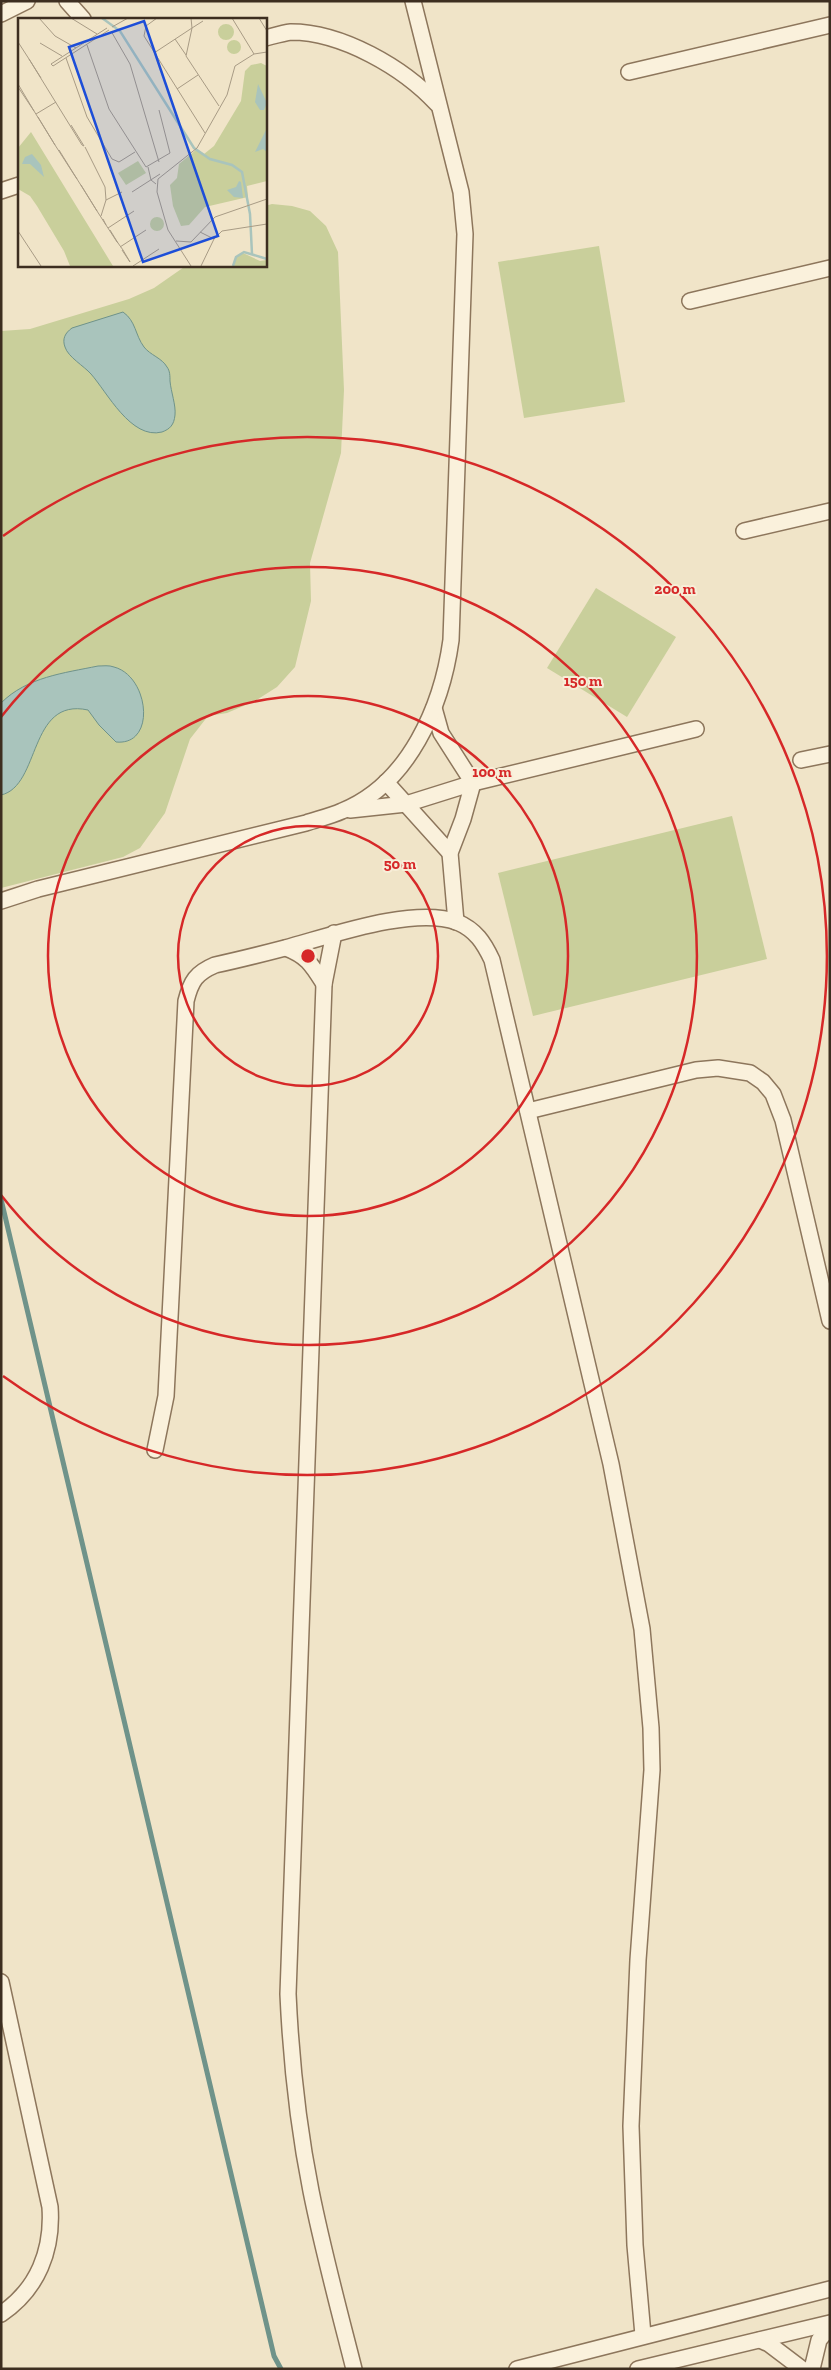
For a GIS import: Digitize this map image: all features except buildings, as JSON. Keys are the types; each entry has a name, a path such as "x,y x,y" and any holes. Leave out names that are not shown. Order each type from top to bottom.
{"street":[{"path":"1,14 27,1"},
{"path":"67,1 82,18"},
{"path":"344,810 386,782 411,751 434,708 443,681 450,640 466,263 461,192 438,105 414,1"},
{"path":"629,72 830,25"},
{"path":"266,38 290,32 329,38 400,70 438,105"},
{"path":"1,191 18,185"},
{"path":"690,301 830,268"},
{"path":"744,531 830,511"},
{"path":"434,708 440,733 472,783 464,819 450,853 456,922"},
{"path":"1,901 306,823 344,810 406,804 472,783 696,730"},
{"path":"801,760 830,754"},
{"path":"386,782 450,853"},
{"path":"155,1450 166,1396 186,1001 189,987 196,975 215,966 286,948 334,933 409,919 424,918 456,922 472,930 483,942 492,960 615,1481 635,1580 648,1682 652,1770 638,1960 631,2126 635,2245 643,2336"},
{"path":"334,933 324,984 288,1994 291,2047 309,2181 354,2369"},
{"path":"286,948 300,953 310,962 324,984"},
{"path":"528,1111 696,1070 733,1069 750,1073 763,1082 774,1094 783,1120 830,1321"},
{"path":"1,1982 6,2023 50,2207 52,2226 48,2251 37,2275 25,2293 1,2314"},
{"path":"517,2369 830,2289"},
{"path":"638,2369 830,2325"},
{"path":"812,2369 819,2340 830,2325"},
{"path":"760,2340 769,2344 802,2369"}],"green space":[{"path":"272,204 292,206 310,211 326,226 338,252 344,390 341,453 310,563 311,601 295,667 277,687 255,701 227,713 208,716 190,739 165,813 140,848 123,857 1,888 1,331 30,329 129,299 154,288 186,266 266,266 266,206"},
{"path":"599,246 625,402 524,418 498,262"},
{"path":"596,588 676,637 627,717 547,668"},
{"path":"732,816 767,959 533,1016 498,873"}],"water":[{"path":"123,312 133,324 144,347 162,361 169,370 175,415 171,426 162,432 151,433 140,429 130,422 91,374 73,358 65,347 65,336 72,328"},
{"path":"98,666 114,667 126,673 135,683 141,696 143,709 143,722 138,733 129,740 116,742 99,725 88,710 69,710 55,717 45,729 23,776 14,788 1,795 1,703 22,687 46,677"}],"waterway":[{"path":"1,1199 274,2356 281,2369"}]}
